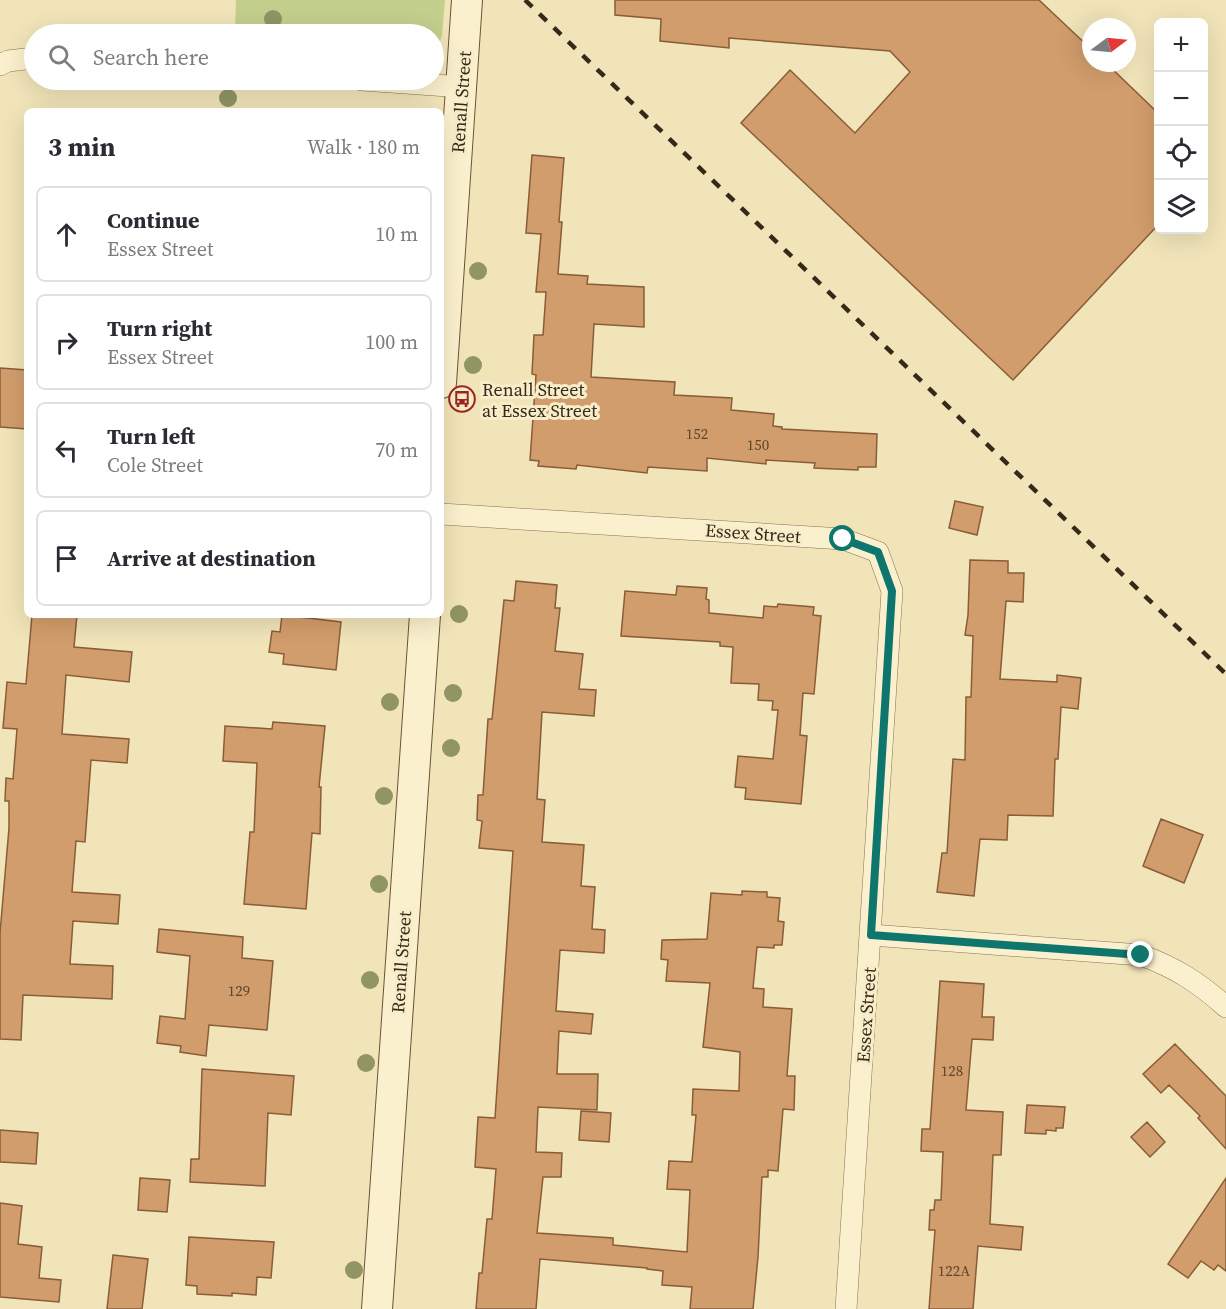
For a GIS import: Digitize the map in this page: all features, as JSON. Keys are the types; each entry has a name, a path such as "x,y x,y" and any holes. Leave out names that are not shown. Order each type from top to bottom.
{"street":[{"name":"Renall Street","path":"444,341 467,0"},
{"path":"0,65 8,61 24,59"},
{"path":"444,86 462,87"},
{"name":"Essex Street","path":"444,514 843,539 878,552 892,591 846,1309"},
{"name":"Renall Street","path":"377,1309 424,618"},
{"path":"871,935 1141,955 1191,978 1226,1007"}],"green space":[{"path":"236,0 445,0 443,24 235,24"}],"building":[{"path":"615,0 1039,0 1082,41 1082,72 1115,72 1154,109 1154,229 1013,380 741,123 790,70 855,133 910,72 890,51 729,38 729,48 660,41 661,19 615,15"},
{"path":"532,155 564,158 558,274 588,276 587,284 644,287 644,327 594,324 591,377 675,382 674,395 732,398 731,410 774,414 773,426 782,427 782,429 877,434 876,467 858,467 858,470 814,468 815,463 766,460 766,464 707,458 707,471 648,467 647,473 577,465 576,469 538,466 539,461 530,460 536,375 532,374 534,335 543,335 546,292 536,292 541,234 526,233"},
{"path":"0,368 24,370 24,429 0,427"},
{"path":"955,501 983,507 977,535 949,528"},
{"path":"970,560 1008,561 1008,573 1024,573 1023,602 1006,601 1000,679 1057,682 1057,675 1081,678 1078,709 1061,707 1058,759 1055,759 1053,816 1008,815 1007,840 980,839 974,896 937,892 942,853 947,853 953,759 965,760 966,697 971,697 973,636 965,635"},
{"path":"516,581 557,585 555,608 560,608 555,651 583,654 579,689 596,690 594,716 542,712 537,799 545,800 542,842 584,845 581,886 595,887 592,929 605,930 604,953 560,950 556,1011 593,1014 591,1034 559,1031 557,1074 598,1074 597,1110 538,1107 536,1152 562,1153 561,1177 543,1177 537,1233 613,1238 613,1245 687,1252 690,1190 667,1189 669,1161 692,1162 696,1115 692,1115 693,1089 739,1091 740,1052 703,1047 710,983 666,981 668,960 661,959 662,940 707,939 711,893 742,895 742,891 767,892 767,897 780,898 778,921 784,922 782,945 774,945 774,948 757,947 753,988 764,989 763,1007 792,1009 787,1076 795,1076 794,1110 783,1109 778,1171 768,1170 768,1177 762,1177 753,1309 690,1309 692,1287 662,1285 663,1271 540,1259 536,1309 476,1309 487,1219 492,1219 496,1169 475,1167 478,1117 495,1118 513,851 479,848 482,821 477,820 478,795 483,795 488,719 492,719 504,600 514,601"},
{"path":"677,586 707,588 706,599 709,600 709,613 763,618 764,606 777,607 778,604 814,607 813,615 821,616 814,694 803,693 800,735 807,736 801,804 745,799 746,788 735,787 738,756 773,759 778,710 772,710 773,701 758,700 759,684 731,683 733,647 720,646 720,642 621,636 625,591 676,595"},
{"path":"32,618 77,618 74,647 132,652 129,682 66,675 62,734 129,739 127,763 91,760 85,842 76,841 72,892 120,895 118,924 73,921 70,964 113,966 112,999 23,995 21,1040 0,1039 0,933 9,828 9,801 5,801 6,778 13,779 17,729 3,728 7,682 26,684"},
{"path":"282,618 341,622 336,670 283,664 284,654 269,652 272,631 280,632"},
{"path":"273,722 325,726 319,787 321,787 320,834 312,833 306,909 244,904 250,832 254,832 257,763 223,761 225,726 272,729"},
{"path":"1161,819 1203,835 1184,883 1143,866"},
{"path":"159,929 243,937 242,958 273,961 267,1030 209,1025 206,1056 180,1052 181,1046 157,1043 160,1016 185,1019 190,956 157,952"},
{"path":"940,981 984,984 982,1017 994,1017 993,1040 972,1039 966,1110 1003,1112 1001,1155 993,1155 990,1224 1023,1227 1021,1250 978,1246 973,1309 929,1309 935,1230 929,1230 930,1210 934,1210 935,1200 941,1200 943,1152 921,1151 922,1129 930,1129"},
{"path":"1175,1044 1226,1096 1226,1149 1198,1118 1200,1116 1169,1085 1161,1093 1143,1074"},
{"path":"202,1069 294,1076 291,1115 268,1113 265,1186 190,1182 191,1159 199,1159"},
{"path":"1027,1105 1065,1107 1063,1128 1056,1128 1056,1131 1046,1130 1046,1134 1025,1133"},
{"path":"581,1111 611,1113 609,1142 579,1140"},
{"path":"1147,1122 1165,1142 1150,1157 1131,1137"},
{"path":"0,1130 38,1133 36,1164 0,1162"},
{"path":"140,1178 170,1180 167,1212 138,1210"},
{"path":"1226,1178 1226,1271 1218,1265 1214,1270 1201,1261 1188,1278 1168,1264"},
{"path":"0,1203 22,1206 18,1244 42,1247 39,1278 61,1280 59,1302 0,1297"},
{"path":"189,1237 274,1242 271,1278 257,1277 256,1295 197,1294 197,1286 186,1285"},
{"path":"113,1255 148,1259 142,1309 107,1309"}],"railway":[{"path":"525,0 1226,674"}],"place":[{"name":"Renall Street at Essex Street","path":"462,399"}],"route":[{"path":"843,539 878,552 892,591 871,935 1141,955"}]}
